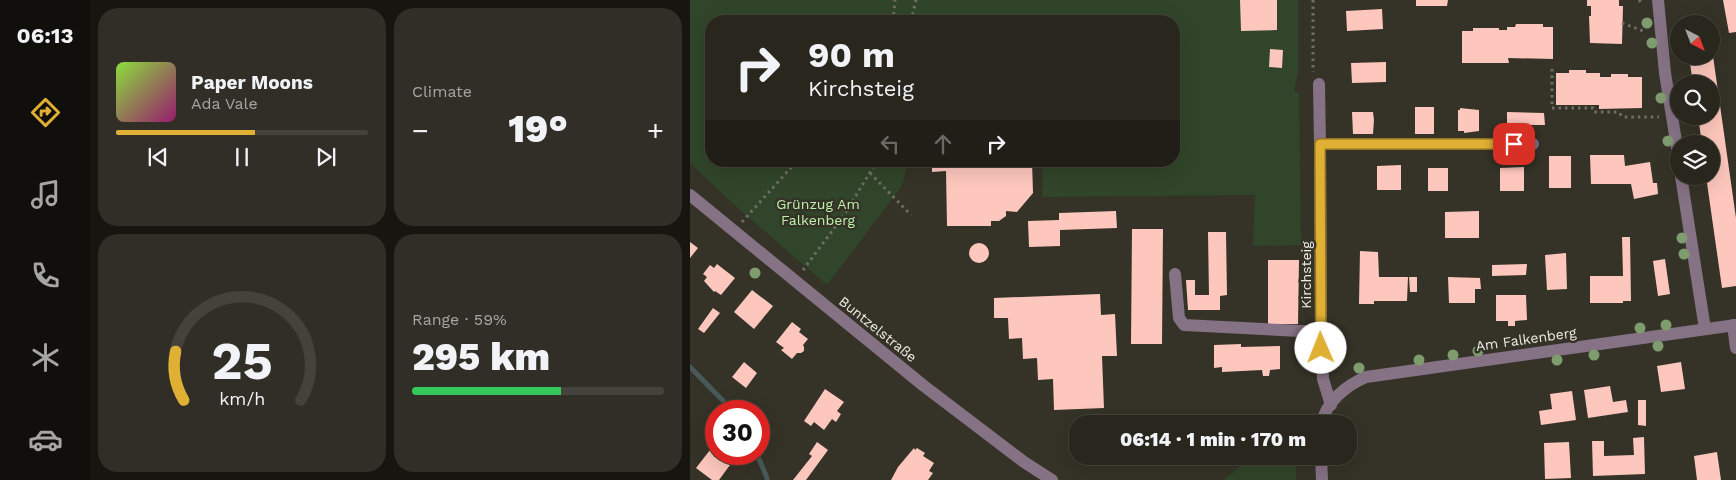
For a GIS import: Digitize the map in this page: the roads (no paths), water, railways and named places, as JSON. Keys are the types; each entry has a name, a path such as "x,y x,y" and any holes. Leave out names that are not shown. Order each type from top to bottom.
{"street":[{"path":"1658,0 1665,73 1675,135"},
{"name":"Kirchsteig","path":"1319,84 1321,332 1323,380 1331,405"},
{"path":"1320,144 1533,144"},
{"path":"1682,185 1705,329"},
{"name":"Buntzelstraße","path":"690,195 964,418 1052,480"},
{"path":"1175,274 1179,318 1184,325 1321,332"},
{"path":"1734,325 1736,348"},
{"name":"Am Falkenberg","path":"1325,415 1331,405 1352,383 1366,378 1734,325"},
{"path":"1321,465 1322,480"}],"waterway":[{"path":"690,367 722,400"},
{"path":"762,465 767,478"}],"park label":[{"name":"Grünzug Am Falkenberg","path":"818,212"}]}
